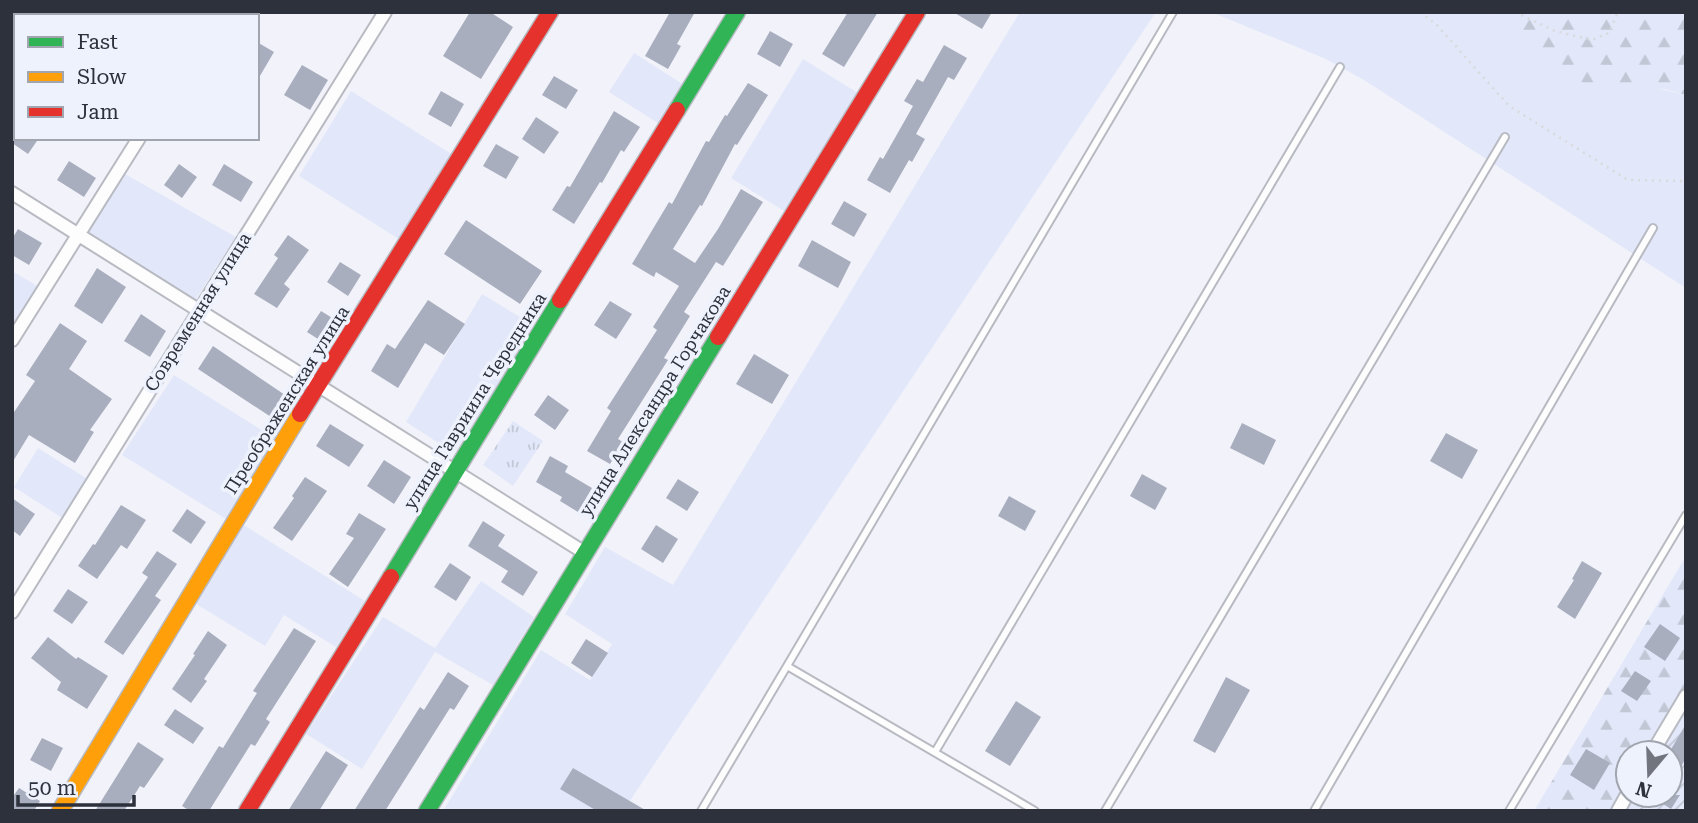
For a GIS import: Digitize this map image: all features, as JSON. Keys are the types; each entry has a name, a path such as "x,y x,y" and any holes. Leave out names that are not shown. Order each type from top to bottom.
{"street":[{"name":"Современная улица","path":"12,612 385,12"},
{"name":"Преображенская улица","path":"60,811 318,385 550,12"},
{"name":"улица Гавриила Чередника","path":"247,811 737,12"},
{"name":"улица Александра Горчакова","path":"427,811 917,12"},
{"path":"12,340 138,140"},
{"path":"12,193 585,553"},
{"path":"1660,739 1686,696"}],"lane":[{"path":"714,811 703,808 1173,12"},
{"path":"935,752 1340,67"},
{"path":"1105,811 1505,137"},
{"path":"1314,811 1653,228"},
{"path":"1509,811 1686,515"},
{"path":"787,666 1035,811"}],"path":[{"path":"1420,12 1426,12"},
{"path":"1420,12 1436,24 1509,106 1520,113 1628,180 1686,181"},
{"path":"1515,12 1555,31 1592,40 1609,33 1618,12"}],"green space":[{"path":"1020,12 1156,12 623,811 443,811 541,650 590,680 612,644 565,614 605,547 673,585"},
{"path":"1211,12 1490,12 1553,64 1686,95 1686,288 1364,80 1326,59"},
{"path":"1490,12 1686,12 1686,95 1665,89 1585,84 1553,64"},
{"path":"634,53 684,85 661,125 609,92"},
{"path":"803,59 858,93 789,214 731,178"},
{"path":"351,91 453,155 402,241 299,176"},
{"path":"125,174 236,237 194,302 85,233"},
{"path":"12,271 39,287 12,329"},
{"path":"482,294 535,326 454,453 406,422"},
{"path":"174,375 279,441 231,522 122,455"},
{"path":"513,421 543,441 513,486 483,465"},
{"path":"38,448 89,480 64,519 14,487"},
{"path":"242,524 365,601 336,647 284,615 265,646 193,602"},
{"path":"1686,556 1686,687 1655,739 1614,739 1612,811 1534,811"},
{"path":"481,581 534,617 493,685 435,652 362,769 306,734 383,617 435,648"},
{"path":"1686,709 1686,811 1625,811 1684,809 1684,739 1668,739"}],"building":[{"path":"470,12 490,12 513,27 481,79 443,56"},
{"path":"670,12 695,12 677,44 681,46 668,69 645,56"},
{"path":"848,12 878,12 844,67 822,54"},
{"path":"953,12 992,12 982,29"},
{"path":"770,31 793,44 780,67 757,54"},
{"path":"259,43 274,52 259,78"},
{"path":"944,45 967,58 954,80 948,77 916,134 925,139 890,193 867,180 880,157 883,159 913,106 904,101 917,79 923,82"},
{"path":"302,65 328,80 310,110 284,95"},
{"path":"554,76 578,90 566,109 542,95"},
{"path":"748,83 768,95 737,145 735,144 702,206 700,205 673,249 695,263 741,189 763,202 723,266 716,262 684,312 690,316 664,358 668,360 618,439 623,442 610,464 587,451 611,411 607,408 657,330 653,327 679,286 656,272 654,277 632,264 669,202 672,204 706,141 709,142"},
{"path":"441,91 464,104 451,127 428,114"},
{"path":"614,111 640,127 624,152 621,150 574,224 552,210 567,186 570,187"},
{"path":"536,117 559,132 544,154 522,139"},
{"path":"12,138 38,140 28,154 12,143"},
{"path":"496,144 519,157 506,179 483,166"},
{"path":"69,161 96,178 84,197 57,180"},
{"path":"179,164 197,177 182,198 164,185"},
{"path":"224,164 253,182 241,202 212,185"},
{"path":"844,201 867,214 854,237 831,224"},
{"path":"466,220 542,271 520,304 444,254"},
{"path":"18,229 42,243 29,265 12,255 12,239"},
{"path":"288,235 309,250 284,284 290,289 277,308 254,294 278,258 274,255"},
{"path":"812,240 851,262 838,288 798,266"},
{"path":"340,262 361,275 348,296 327,282"},
{"path":"97,268 126,287 102,324 74,306"},
{"path":"428,300 465,324 444,355 425,343 398,388 371,371 387,344 395,349"},
{"path":"610,301 632,314 616,339 594,325"},
{"path":"321,311 342,324 329,346 307,332"},
{"path":"141,314 166,331 150,357 124,341"},
{"path":"60,323 87,341 69,369 112,399 90,430 94,432 75,463 29,435 12,463 12,415 35,381 26,375"},
{"path":"213,346 288,397 274,419 198,369"},
{"path":"754,354 789,375 772,404 736,384"},
{"path":"548,395 569,410 555,430 534,415"},
{"path":"1242,423 1276,440 1264,465 1230,448"},
{"path":"330,424 364,445 349,467 316,446"},
{"path":"1446,433 1478,450 1462,479 1430,461"},
{"path":"550,456 568,466 565,472 592,488 578,512 560,501 562,497 536,482"},
{"path":"384,460 411,477 394,504 367,486"},
{"path":"1142,474 1167,488 1155,510 1130,496"},
{"path":"305,477 327,491 292,541 273,528"},
{"path":"678,479 699,492 687,511 666,498"},
{"path":"1009,496 1036,511 1025,531 998,516"},
{"path":"12,498 35,514 20,536 12,530"},
{"path":"121,505 146,520 127,549 121,545 97,579 78,566"},
{"path":"187,509 206,522 191,544 172,531"},
{"path":"359,513 386,529 348,587 329,574 354,538 346,534"},
{"path":"483,521 505,535 498,546 538,572 523,596 501,582 508,571 468,546"},
{"path":"656,525 678,539 663,563 641,549"},
{"path":"157,551 177,564 155,596 161,600 123,655 104,642 148,577 142,573"},
{"path":"1582,561 1602,573 1575,619 1557,607"},
{"path":"450,563 471,577 456,601 434,587"},
{"path":"68,589 88,602 72,624 53,611"},
{"path":"1660,624 1680,638 1665,661 1644,647"},
{"path":"294,628 316,641 266,719 270,722 255,746 251,744 209,811 190,811 182,806 219,746 223,748 257,693 253,691"},
{"path":"208,631 227,645 191,703 172,689"},
{"path":"48,637 76,659 78,657 108,676 87,709 57,690 61,682 31,658"},
{"path":"586,639 608,653 592,677 571,663"},
{"path":"1635,671 1651,681 1637,701 1621,691"},
{"path":"448,672 469,686 454,710 450,708 385,811 354,811 420,707 424,710"},
{"path":"1226,677 1250,690 1215,753 1193,741"},
{"path":"1016,701 1041,717 1010,766 985,751"},
{"path":"175,709 204,728 193,744 164,725"},
{"path":"1686,724 1684,761 1684,739 1677,739"},
{"path":"42,738 63,748 51,771 30,760"},
{"path":"138,742 164,759 144,788 140,786 124,811 95,811"},
{"path":"1586,749 1610,763 1594,790 1570,775"},
{"path":"326,751 348,765 319,811 288,811"},
{"path":"573,768 647,811 597,811 560,789"},
{"path":"19,788 40,801 34,811 12,811 12,798"}],"traffic: fast":[{"path":"677,110 737,12"},
{"path":"391,577 560,300"},
{"path":"427,811 718,337"}],"traffic: slow":[{"path":"60,811 300,414"}],"traffic: jam":[{"path":"300,414 550,12"},
{"path":"718,337 917,12"},
{"path":"560,300 677,110"},
{"path":"247,811 391,577"}]}
